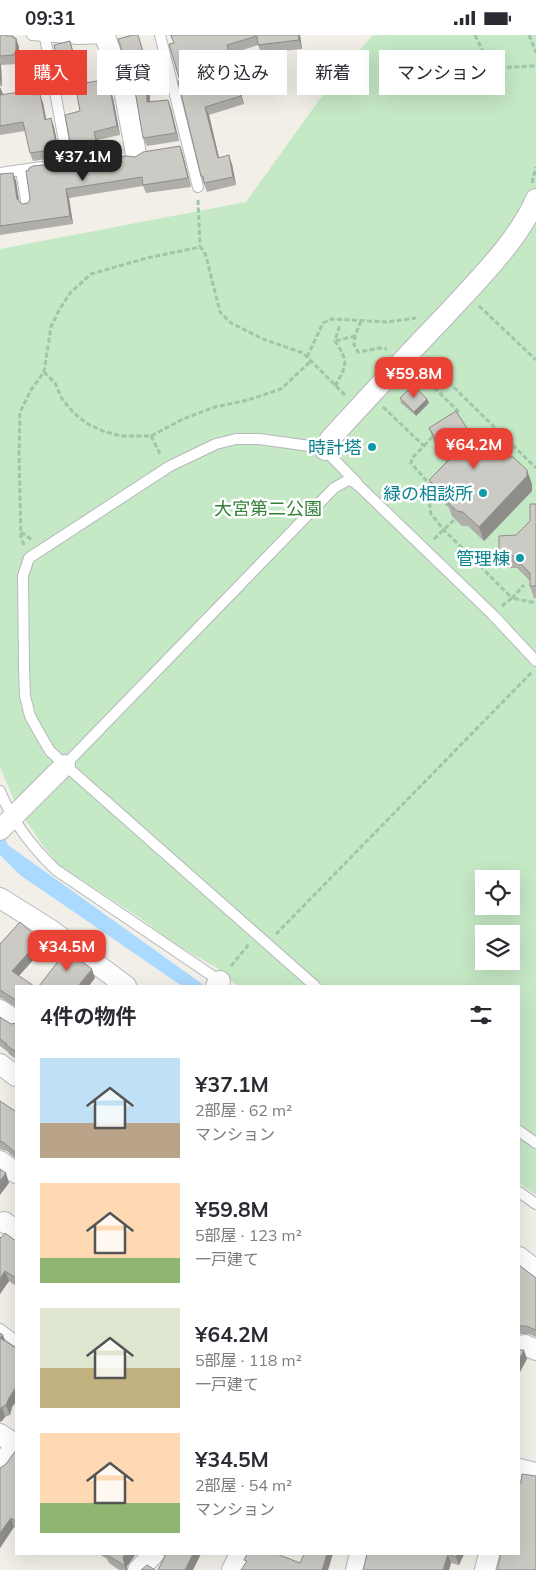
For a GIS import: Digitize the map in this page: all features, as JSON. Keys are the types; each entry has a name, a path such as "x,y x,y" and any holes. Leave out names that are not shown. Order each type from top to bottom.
{"street":[{"path":"110,37 125,95 136,155"},
{"path":"324,450 330,439 358,408 409,362 445,315 512,240 531,211 536,199"},
{"path":"6,824 65,765"},
{"path":"0,898 51,930 125,985"},
{"path":"0,1010 15,1020"},
{"path":"0,1064 15,1075"},
{"path":"0,1161 15,1172"},
{"path":"520,1258 536,1270"},
{"path":"520,1346 525,1345 536,1350"},
{"path":"0,1434 15,1444"},
{"path":"0,1466 15,1446"},
{"path":"520,1469 536,1473"},
{"path":"138,1570 153,1555"},
{"path":"232,1570 240,1555"},
{"path":"356,1570 360,1555"},
{"path":"485,1570 489,1555"}],"lane":[{"path":"32,35 78,39 110,37"},
{"path":"160,35 183,147 198,187"},
{"path":"45,37 68,163"},
{"path":"0,173 80,163"},
{"path":"21,170 27,205"},
{"path":"314,985 50,751 30,716 26,696 23,576 27,562 32,555 167,469 216,444 236,439 259,439 317,447 324,450 493,615 536,661"},
{"path":"65,765 334,488 348,480 360,486"},
{"path":"0,791 6,824 56,870 220,984"},
{"path":"520,1132 536,1143"},
{"path":"520,1193 536,1203"},
{"path":"0,1329 15,1340"}],"path":[{"path":"475,35 491,68 536,65"},
{"path":"529,35 536,53"},
{"path":"198,187 200,247 206,256 220,312 231,323 263,339 303,353 358,408"},
{"path":"32,555 21,538 20,412 31,390 44,372 51,327 70,293 91,274 147,258 200,247"},
{"path":"466,293 536,360"},
{"path":"307,357 323,323 332,319 388,322 445,315"},
{"path":"361,321 355,336 354,345 358,352 380,348 397,350 458,411 451,418"},
{"path":"335,341 340,324"},
{"path":"335,341 355,336"},
{"path":"335,341 343,353 345,368 336,386"},
{"path":"44,372 54,383 62,399 86,423 102,431 121,436 151,436 183,419 215,407 248,400 280,389 311,361"},
{"path":"409,362 536,468"},
{"path":"387,400 381,406 424,446"},
{"path":"437,432 412,457 411,463 433,488 429,500 431,513 444,529 512,598 536,603"},
{"path":"151,436 167,469"},
{"path":"424,549 455,519"},
{"path":"493,615 524,585"},
{"path":"267,944 536,668"},
{"path":"220,984 256,935"}],"green space":[{"name":"大宮第二公園","path":"373,35 536,35 536,1195 520,1184 520,985 236,985 219,969 178,946 140,918 61,867 43,846 25,819 26,816 14,800 0,767 0,249 246,202 323,95 369,95 369,50 360,50"}],"water":[{"path":"0,829 8,845 204,985 181,985 20,875 0,855"}],"building":[{"path":"0,35 16,38 14,55 0,56"},
{"path":"138,35 142,50 122,50 118,39"},
{"path":"171,35 298,35 299,40 258,45 257,36 227,45 228,50 179,50 179,78 169,44 174,43"},
{"path":"70,41 72,50 55,50 54,45"},
{"path":"97,81 97,95 111,95 117,126 94,132 97,145 71,148 65,115 80,111 77,95 87,95 87,83"},
{"path":"15,93 15,95 40,95 45,120 51,118 57,149 30,153 23,122 0,126 0,95"},
{"path":"136,95 147,95 147,102 168,100 176,133 143,138"},
{"path":"181,95 241,95 205,107 218,158 229,155 233,177 204,183 203,176 201,176"},
{"path":"180,146 188,178 143,185 142,177 66,189 70,216 0,226 0,174 13,173 17,199 22,204 28,203 30,199 26,171 33,166 127,156 135,157 143,152"},
{"path":"413,385 427,399 414,412 400,398"},
{"path":"456,411 472,436 478,430 507,457 513,457 527,470 527,476 479,527 463,512 457,511 446,501 447,497 429,480 449,460 429,428"},
{"path":"530,504 536,504 536,586 530,586 530,573 512,555 499,555 499,536 516,535 530,521"},
{"path":"20,922 40,940 12,971 33,985 15,985 15,999 0,990 0,944"},
{"path":"67,950 92,969 79,985 40,985"},
{"path":"0,1017 11,1024 15,1023 15,1051 0,1039"},
{"path":"0,1101 15,1111 15,1152 0,1141"},
{"path":"0,1169 6,1173 0,1181"},
{"path":"5,1233 15,1240 15,1277 5,1271 0,1279 1,1238"},
{"path":"520,1266 536,1278 536,1330 520,1326"},
{"path":"0,1338 15,1347 15,1389 6,1405 0,1410"},
{"path":"520,1350 524,1350 520,1358"},
{"path":"15,1451 15,1520 11,1518 0,1533 0,1468 6,1464"},
{"path":"522,1474 536,1476 536,1570 497,1570 501,1555 520,1555"},
{"path":"108,1555 124,1555 125,1566"},
{"path":"166,1555 192,1555 185,1570 158,1570"},
{"path":"246,1555 280,1555 300,1563 304,1555 327,1555 322,1570 241,1570 247,1561 244,1560"},
{"path":"367,1555 448,1555 443,1570 363,1570"},
{"path":"147,1565 155,1570 141,1570"}],"place":[{"name":"時計塔","path":"372,447"},
{"name":"緑の相談所","path":"483,493"},
{"name":"管理棟","path":"520,558"}]}
